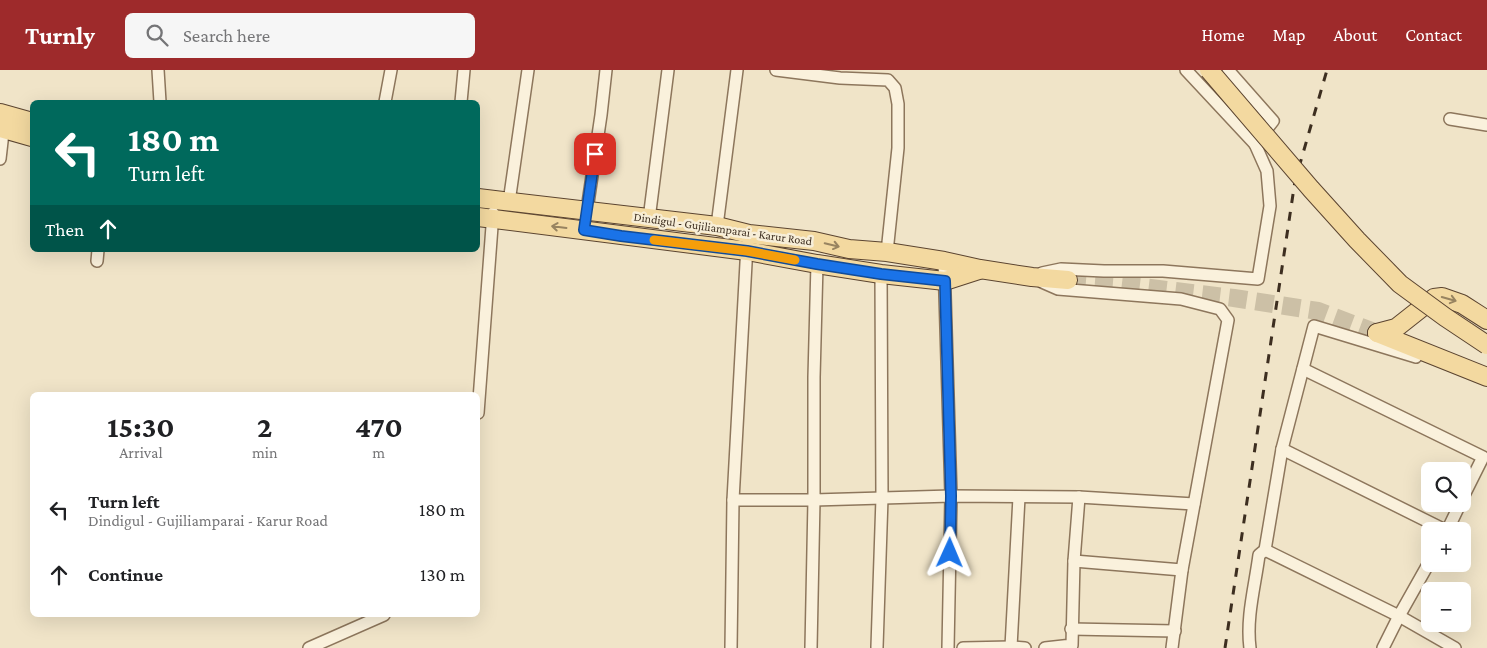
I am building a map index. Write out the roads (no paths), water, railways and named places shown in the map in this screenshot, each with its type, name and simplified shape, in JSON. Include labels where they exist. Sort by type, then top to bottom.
[{"type":"main road","points":[[1210,70],[1311,189],[1400,284],[1487,346]]},
{"type":"main road","points":[[2,121],[30,122]]},
{"type":"main road","points":[[2,121],[30,136]]},
{"type":"main road","name":"Dindigul - Gujiliamparai - Karur Road","points":[[493,200],[717,226],[748,242],[817,264],[881,274],[945,281],[980,270]]},
{"type":"main road","points":[[485,217],[621,236],[748,242]]},
{"type":"main road","name":"Dindigul - Gujiliamparai - Karur Road","points":[[748,242],[814,241],[849,249],[887,252],[944,261],[980,270],[1028,277],[1068,280]]},
{"type":"main road","points":[[1487,320],[1462,304],[1442,296],[1434,298],[1396,328],[1377,333],[1487,377]]},
{"type":"street","points":[[158,70],[160,100]]},
{"type":"street","points":[[385,100],[391,70]]},
{"type":"street","points":[[461,100],[464,70]]},
{"type":"street","points":[[479,392],[485,217],[493,200],[528,70]]},
{"type":"street","points":[[584,230],[606,70]]},
{"type":"street","points":[[649,219],[668,70]]},
{"type":"street","points":[[717,226],[737,70]]},
{"type":"street","points":[[776,70],[840,78],[888,80],[895,88],[898,104],[898,148],[887,252]]},
{"type":"street","points":[[1028,277],[1061,269],[1163,271],[1258,279],[1270,206],[1268,170],[1255,144],[1186,70]]},
{"type":"street","points":[[1228,70],[1273,121],[1255,144]]},
{"type":"street","points":[[1450,119],[1487,125]]},
{"type":"street","points":[[0,159],[2,121]]},
{"type":"street","points":[[731,648],[732,500],[748,242]]},
{"type":"street","points":[[944,261],[951,496],[948,648]]},
{"type":"street","points":[[810,648],[817,264]]},
{"type":"street","points":[[880,648],[882,498],[881,274]]},
{"type":"street","points":[[1028,277],[1058,289],[1181,299],[1220,309],[1228,320],[1182,570],[1172,648]]},
{"type":"street","points":[[1250,648],[1250,614],[1260,555],[1265,550],[1282,450],[1314,326],[1447,368],[1487,386]]},
{"type":"street","points":[[1303,369],[1485,454],[1471,481]]},
{"type":"street","points":[[1282,450],[1429,522]]},
{"type":"street","points":[[732,500],[951,496],[1079,497],[1194,504]]},
{"type":"street","points":[[1011,647],[1019,497]]},
{"type":"street","points":[[1045,648],[1072,645],[1074,561],[1079,497]]},
{"type":"street","points":[[1265,550],[1399,616],[1455,648]]},
{"type":"street","points":[[1074,561],[1182,570]]},
{"type":"street","points":[[1384,648],[1399,616],[1424,572]]},
{"type":"street","points":[[309,648],[379,617]]},
{"type":"street","points":[[1071,629],[1175,631]]},
{"type":"street","points":[[963,648],[1025,648]]},
{"type":"tunnel","points":[[1068,280],[1234,298],[1318,311],[1377,333]]},
{"type":"railway","points":[[1225,648],[1295,181],[1327,70]]}]
